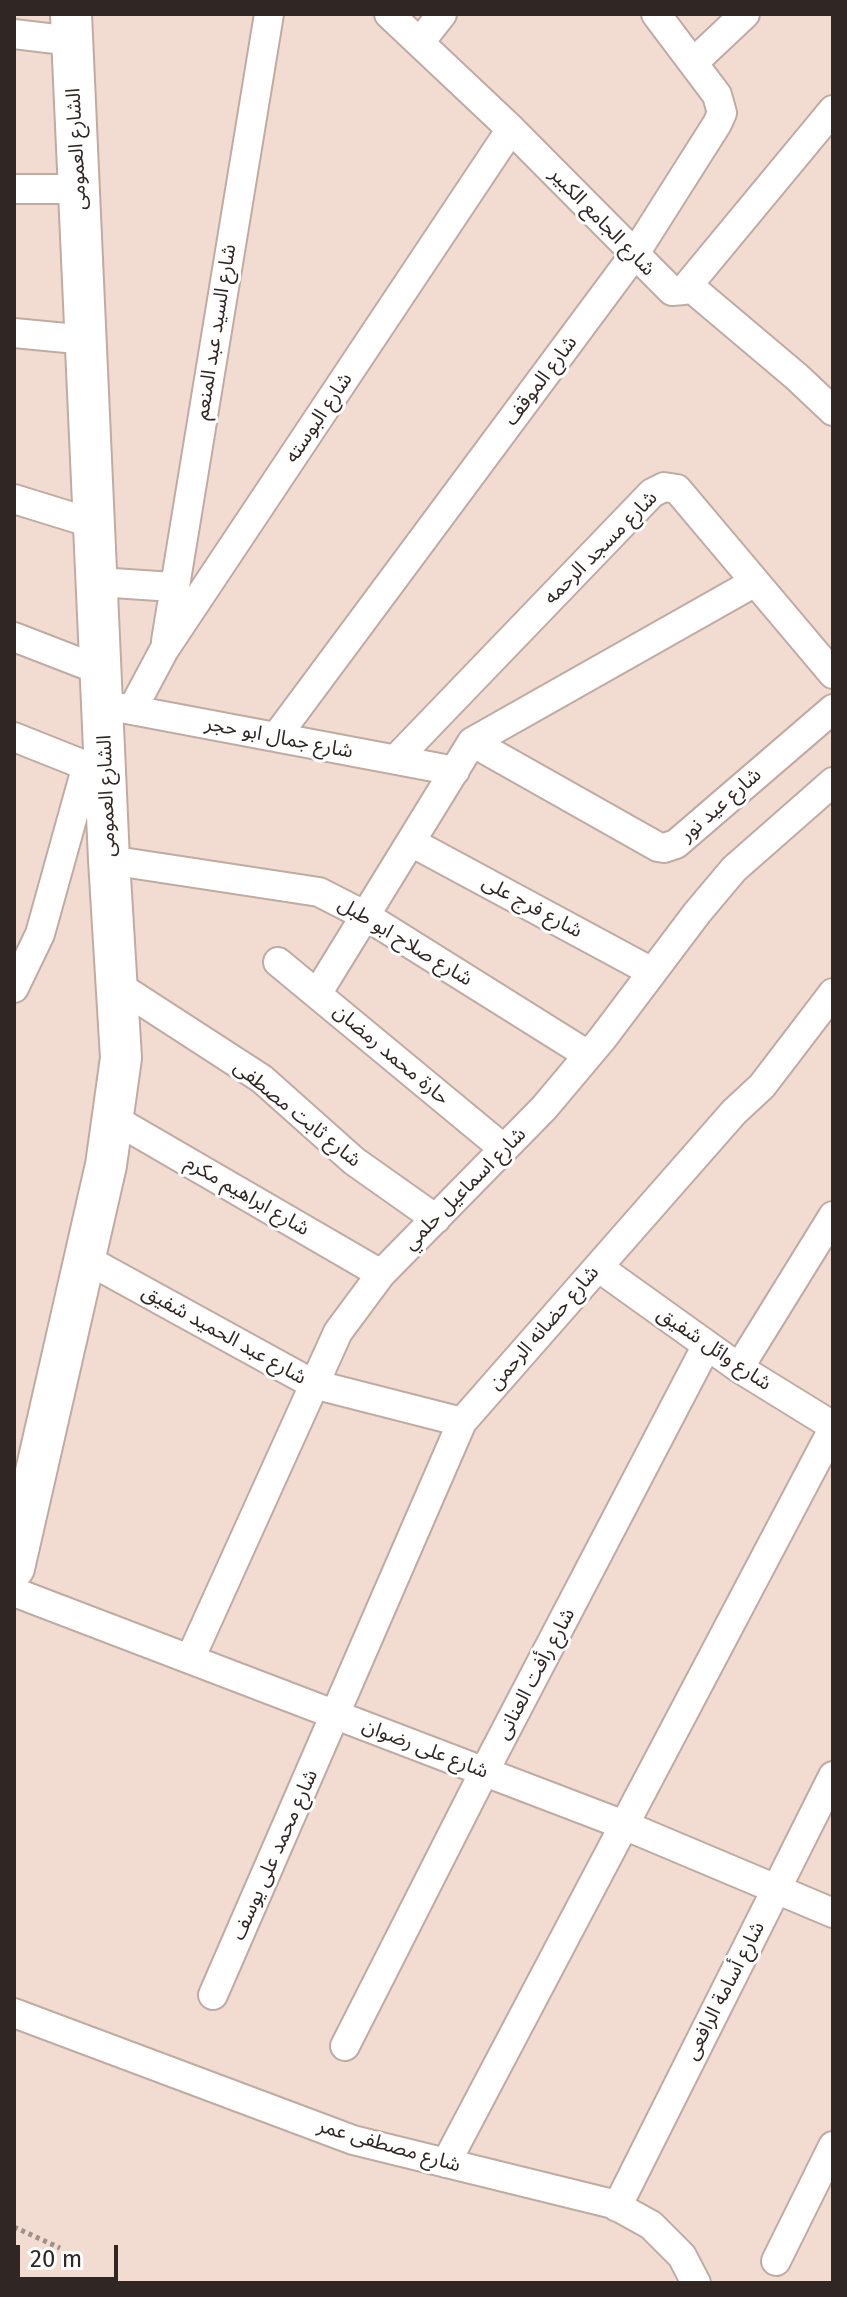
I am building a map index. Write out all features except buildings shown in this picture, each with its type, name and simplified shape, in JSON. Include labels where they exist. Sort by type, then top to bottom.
[{"type":"main road","name":"الشارع العمومى","points":[[14,1568],[114,1119],[121,1058],[109,860],[96,769],[113,695],[98,582],[71,27]]},
{"type":"street","name":"شارع السيد عبد المنعم","points":[[164,650],[269,14]]},
{"type":"street","name":"شارع الجامع الكبير","points":[[389,14],[511,129],[668,290],[680,292],[688,285]]},
{"type":"street","points":[[420,42],[442,14]]},
{"type":"street","name":"شارع الموقف","points":[[276,737],[634,255],[722,113],[717,95],[656,14]]},
{"type":"street","points":[[693,63],[745,14]]},
{"type":"street","points":[[14,34],[71,27]]},
{"type":"street","points":[[833,110],[688,285],[833,411]]},
{"type":"street","name":"شارع البوسته","points":[[113,695],[164,650],[511,129]]},
{"type":"street","points":[[14,189],[79,189]]},
{"type":"street","points":[[14,333],[87,340]]},
{"type":"street","name":"شارع مسجد الرحمه","points":[[396,759],[657,489],[670,486],[677,489],[833,674]]},
{"type":"street","points":[[14,499],[95,524]]},
{"type":"street","points":[[98,582],[173,587]]},
{"type":"street","points":[[317,994],[472,742],[755,582]]},
{"type":"street","name":"شارع جمال ابو حجر","points":[[14,637],[113,695],[276,737],[455,771]]},
{"type":"street","name":"شارع عيد نور","points":[[472,742],[664,848],[676,844],[833,709]]},
{"type":"street","points":[[14,737],[96,769],[40,934],[14,988]]},
{"type":"street","name":"شارع اسماعيل حلمي","points":[[190,1659],[338,1332],[381,1274],[544,1108],[734,869],[833,782]]},
{"type":"street","name":"شارع فرج على","points":[[411,842],[652,972]]},
{"type":"street","name":"شارع صلاح ابو طبل","points":[[109,860],[319,892],[366,916],[588,1055]]},
{"type":"street","name":"حارة محمد رمضان","points":[[278,962],[504,1149]]},
{"type":"street","name":"شارع ثابت مصطفى","points":[[117,985],[262,1079],[354,1161],[436,1219]]},
{"type":"street","name":"شارع حضانه الرحمن","points":[[336,1714],[462,1422],[734,1112],[762,1086],[833,993]]},
{"type":"street","name":"شارع ابراهيم مكرم","points":[[114,1119],[381,1274]]},
{"type":"street","points":[[739,1368],[833,1216]]},
{"type":"street","name":"شارع عبد الحميد شفيق","points":[[84,1258],[313,1384],[462,1422]]},
{"type":"street","name":"شارع وائل شفيق","points":[[598,1267],[739,1368],[833,1427]]},
{"type":"street","name":"شارع رأفت العنانى","points":[[345,2046],[707,1345]]},
{"type":"street","points":[[446,2163],[833,1427]]},
{"type":"street","name":"شارع على رضوان","points":[[14,1592],[624,1825],[833,1913]]},
{"type":"street","name":"شارع محمد على يوسف","points":[[213,1995],[336,1714]]},
{"type":"street","name":"شارع أسامة الرافعى","points":[[617,2207],[833,1776]]},
{"type":"street","name":"شارع مصطفى عمر","points":[[14,2013],[353,2140],[617,2207],[651,2225],[682,2256],[696,2283]]},
{"type":"street","points":[[776,2261],[833,2146]]},
{"type":"path","points":[[14,2227],[60,2248]]}]
